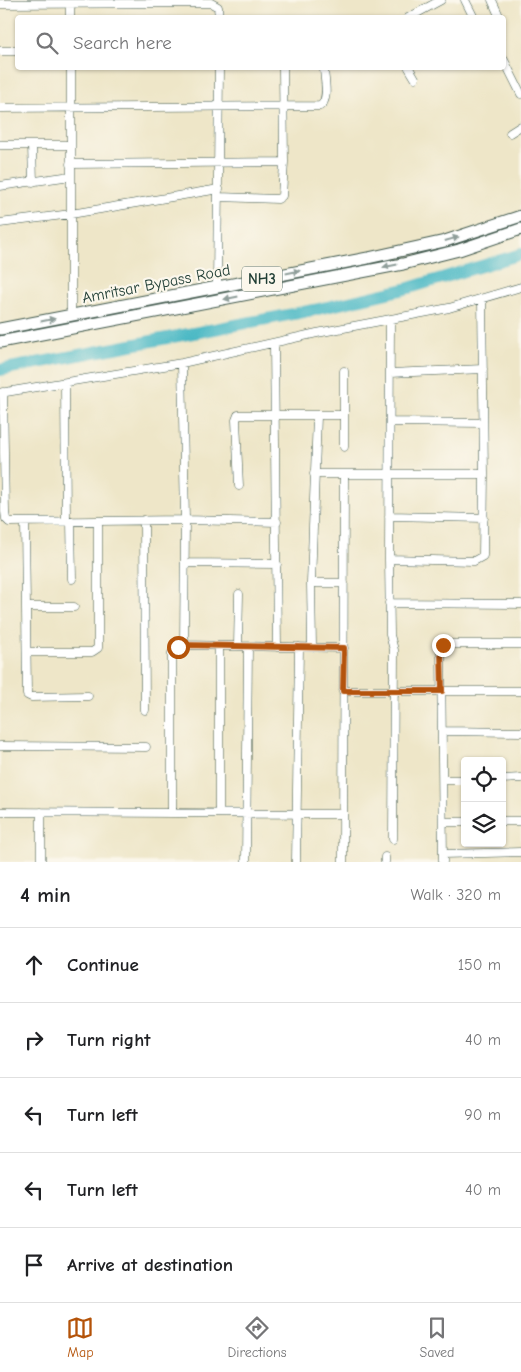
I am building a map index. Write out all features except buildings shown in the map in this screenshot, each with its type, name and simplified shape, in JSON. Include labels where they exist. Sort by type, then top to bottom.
[{"type":"highway","name":"Amritsar Bypass Road","points":[[0,329],[368,258],[445,241],[521,216]]},
{"type":"highway","name":"Amritsar Bypass Road","points":[[0,342],[403,264],[460,250],[521,229]]},
{"type":"street","points":[[414,15],[441,0]]},
{"type":"street","points":[[465,0],[472,15]]},
{"type":"street","points":[[492,0],[499,15]]},
{"type":"street","points":[[0,4],[211,3],[218,7],[219,15]]},
{"type":"street","points":[[70,4],[70,15]]},
{"type":"street","points":[[423,10],[426,15]]},
{"type":"street","points":[[0,51],[15,51]]},
{"type":"street","points":[[506,64],[521,94]]},
{"type":"street","points":[[71,70],[71,316]]},
{"type":"street","points":[[217,287],[220,70]]},
{"type":"street","points":[[219,197],[281,198],[284,193],[283,70]]},
{"type":"street","points":[[0,108],[320,106],[324,104],[325,98],[324,70]]},
{"type":"street","points":[[410,70],[414,78]]},
{"type":"street","points":[[510,133],[521,126]]},
{"type":"street","points":[[0,145],[71,145]]},
{"type":"street","points":[[32,145],[33,182]]},
{"type":"street","points":[[70,164],[284,162]]},
{"type":"street","points":[[0,186],[70,176]]},
{"type":"street","points":[[0,223],[71,214],[219,189]]},
{"type":"street","points":[[277,522],[144,520],[9,522],[2,512],[2,392],[182,364],[274,343],[390,320],[482,299],[521,287]]},
{"type":"street","points":[[389,559],[478,560],[483,556],[484,423],[482,299]]},
{"type":"street","points":[[390,320],[389,602],[390,635],[394,650],[393,839]]},
{"type":"street","points":[[274,343],[277,647]]},
{"type":"street","points":[[182,364],[185,520],[184,645]]},
{"type":"street","points":[[390,373],[483,369]]},
{"type":"street","points":[[344,371],[344,447]]},
{"type":"street","points":[[65,383],[68,521],[72,579]]},
{"type":"street","points":[[239,486],[237,416],[240,414],[344,415]]},
{"type":"street","points":[[312,647],[311,583],[317,416]]},
{"type":"street","points":[[390,422],[484,423]]},
{"type":"street","points":[[314,474],[484,474]]},
{"type":"street","points":[[343,862],[344,474]]},
{"type":"street","points":[[389,516],[484,518]]},
{"type":"street","points":[[144,520],[145,710]]},
{"type":"street","points":[[27,652],[92,652],[98,648],[98,521]]},
{"type":"street","points":[[25,522],[26,690],[28,697],[88,696]]},
{"type":"street","points":[[185,563],[277,564]]},
{"type":"street","points":[[311,583],[344,583]]},
{"type":"street","points":[[238,594],[238,646]]},
{"type":"street","points":[[389,602],[521,604]]},
{"type":"street","points":[[26,607],[74,607]]},
{"type":"street","points":[[521,644],[445,644],[441,648],[443,858],[521,852]]},
{"type":"street","points":[[172,812],[172,653],[175,649],[184,645],[344,648]]},
{"type":"street","points":[[219,812],[220,646]]},
{"type":"street","points":[[246,862],[248,647]]},
{"type":"street","points":[[296,862],[299,647]]},
{"type":"street","points":[[343,691],[521,691]]},
{"type":"street","points":[[443,731],[521,732]]},
{"type":"street","points":[[0,746],[146,746]]},
{"type":"street","points":[[506,779],[521,778]]},
{"type":"street","points":[[443,780],[461,780]]},
{"type":"street","points":[[0,812],[296,812],[343,814]]},
{"type":"street","points":[[41,812],[41,862]]},
{"type":"street","points":[[506,821],[521,821]]},
{"type":"street","points":[[443,822],[461,822]]},
{"type":"waterway","points":[[0,370],[314,310],[409,288],[521,254]]},
{"type":"route","points":[[178,647],[184,645],[344,648],[343,691],[394,692],[442,691],[441,648],[443,645]]}]
